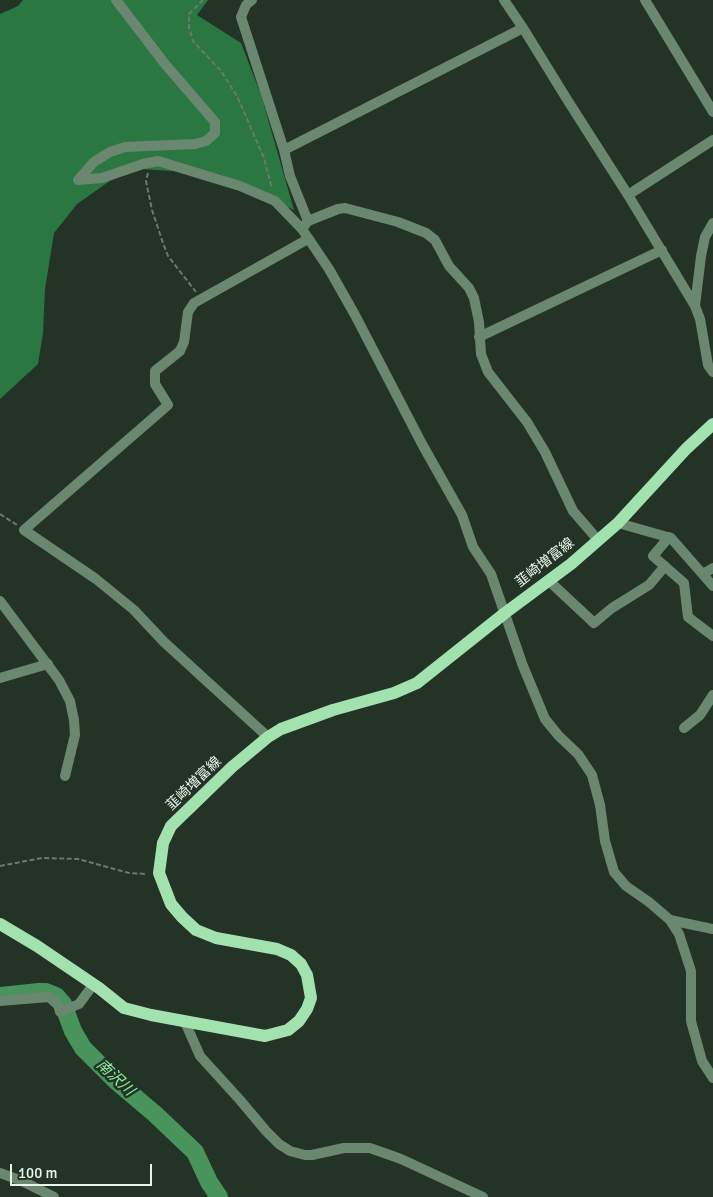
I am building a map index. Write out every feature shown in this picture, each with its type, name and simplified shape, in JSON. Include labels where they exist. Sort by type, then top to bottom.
[{"type":"main road","name":"韮崎増富線","points":[[0,924],[37,946],[124,1008],[185,1022],[265,1036],[288,1030],[307,1009],[311,998],[307,974],[301,964],[291,955],[277,949],[216,938],[196,930],[182,917],[171,904],[159,873],[163,843],[171,826],[232,767],[281,729],[333,710],[394,693],[417,683],[504,613],[571,564],[618,522],[713,424]]},
{"type":"street","points":[[116,0],[165,64],[216,122],[215,133],[206,141],[195,144],[125,147],[110,152],[94,162],[78,180],[102,178],[158,161],[240,186],[275,201],[305,225]]},
{"type":"street","points":[[252,0],[246,5],[241,17],[284,150],[308,239],[329,269],[355,315],[422,444],[462,515],[473,547],[491,574],[523,666],[545,719],[558,735],[578,754],[592,775],[600,804],[605,841],[614,872],[626,886],[670,920],[679,934],[691,971],[691,1021],[702,1061],[713,1078]]},
{"type":"street","points":[[504,0],[628,195],[695,306],[700,319],[708,365],[713,372]]},
{"type":"street","points":[[645,0],[713,112]]},
{"type":"street","points":[[284,150],[523,28]]},
{"type":"street","points":[[628,195],[713,140]]},
{"type":"street","points":[[305,225],[344,208],[398,222],[426,233],[434,240],[449,266],[474,298],[479,322],[481,354],[488,372],[527,422],[545,452],[573,511],[598,540]]},
{"type":"street","points":[[695,306],[705,237],[713,223]]},
{"type":"street","points":[[268,738],[164,642],[134,610],[96,579],[24,530],[168,405],[154,384],[155,371],[180,350],[184,342],[188,312],[194,303],[308,239]]},
{"type":"street","points":[[479,337],[662,250]]},
{"type":"street","points":[[618,522],[671,538],[713,586]]},
{"type":"street","points":[[669,537],[653,556],[684,583],[688,617],[713,636]]},
{"type":"street","points":[[548,580],[594,623],[612,608],[649,584],[665,566]]},
{"type":"street","points":[[703,574],[713,568]]},
{"type":"street","points":[[0,601],[60,680],[70,701],[75,735],[65,776]]},
{"type":"street","points":[[0,678],[48,664]]},
{"type":"street","points":[[684,728],[700,715],[713,695]]},
{"type":"street","points":[[670,920],[713,929]]},
{"type":"street","points":[[0,1001],[45,996],[58,1005],[60,1012],[79,1004],[94,985]]},
{"type":"street","points":[[185,1022],[200,1056],[266,1131],[279,1144],[290,1151],[305,1156],[344,1148],[370,1148],[401,1159],[483,1197]]},
{"type":"street","points":[[0,1173],[22,1181],[54,1197]]},
{"type":"path","points":[[203,0],[189,14],[189,27],[193,41],[221,71],[237,96],[264,158],[275,201]]},
{"type":"path","points":[[150,171],[146,175],[146,181],[152,210],[165,250],[201,299]]},
{"type":"path","points":[[0,514],[24,530]]},
{"type":"path","points":[[0,866],[42,858],[78,859],[129,873],[159,873]]},
{"type":"green space","points":[[23,0],[208,0],[197,15],[241,43],[261,95],[294,210],[219,174],[141,169],[114,178],[77,204],[54,233],[45,289],[43,333],[38,364],[0,399],[0,14],[18,6]]},
{"type":"waterway","name":"南沢川","points":[[0,996],[39,992],[46,992],[56,996],[63,1004],[73,1031],[83,1048],[116,1081],[155,1114],[195,1152],[209,1182],[219,1197]]}]
